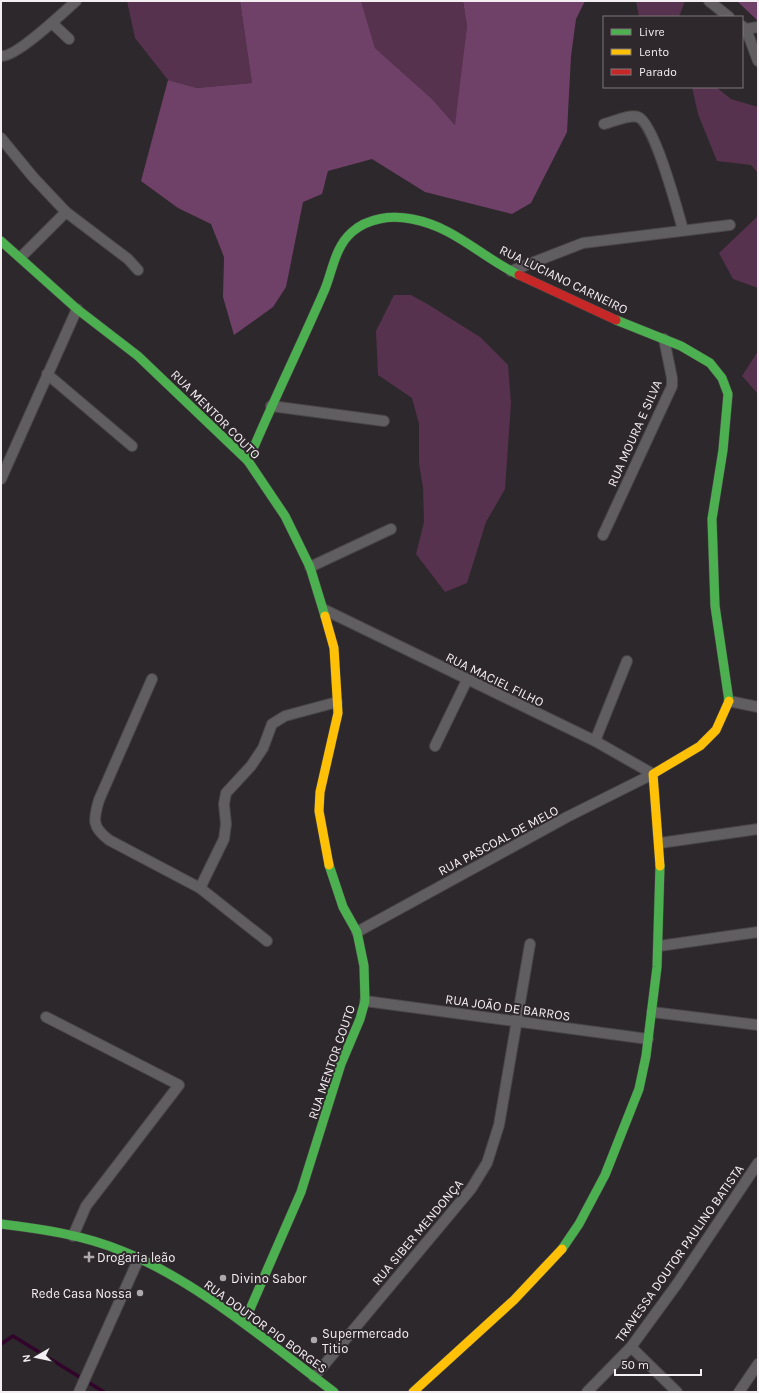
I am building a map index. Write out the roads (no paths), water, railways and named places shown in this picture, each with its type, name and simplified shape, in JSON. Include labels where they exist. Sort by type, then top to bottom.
[{"type":"street","points":[[1,56],[11,54],[52,23],[76,1]]},
{"type":"street","points":[[709,1],[728,16]]},
{"type":"street","points":[[52,23],[69,39]]},
{"type":"street","points":[[758,27],[744,27],[758,61]]},
{"type":"street","points":[[604,124],[633,117],[643,121],[649,130],[671,186],[683,230]]},
{"type":"street","points":[[1,138],[33,177],[66,212],[128,260],[138,270]]},
{"type":"street","points":[[21,257],[66,212]]},
{"type":"street","name":"RUA LUCIANO CARNEIRO","points":[[248,460],[270,406],[325,288],[338,250],[351,233],[364,223],[388,217],[412,219],[448,232],[511,271],[631,326],[664,339],[710,363],[722,378],[728,394],[723,450],[712,519],[715,606],[729,701]]},
{"type":"street","points":[[511,271],[583,243],[730,225]]},
{"type":"street","name":"RUA MENTOR COUTO","points":[[1,241],[21,257],[78,309],[138,356],[248,460],[286,516],[310,567],[325,610],[334,648],[338,713],[320,792],[319,811],[330,869],[343,907],[357,932],[364,966],[365,1001],[360,1019],[341,1064],[301,1192],[244,1323]]},
{"type":"street","points":[[1,477],[78,309]]},
{"type":"street","name":"RUA MOURA E SILVA","points":[[603,535],[672,386],[672,378],[664,339]]},
{"type":"street","points":[[47,374],[132,446]]},
{"type":"street","points":[[270,406],[384,421]]},
{"type":"street","points":[[310,567],[391,529]]},
{"type":"street","name":"RUA MACIEL FILHO","points":[[325,610],[595,741],[653,774]]},
{"type":"street","points":[[595,741],[627,661]]},
{"type":"street","points":[[152,679],[99,800],[95,815],[95,825],[99,833],[109,840],[200,888],[267,941]]},
{"type":"street","points":[[434,746],[467,680]]},
{"type":"street","points":[[413,1392],[533,1282],[569,1239],[592,1202],[610,1164],[637,1096],[652,1012],[659,946],[660,843],[653,774],[679,760],[700,746],[716,730],[729,701],[758,707]]},
{"type":"street","points":[[200,888],[224,839],[226,824],[224,804],[226,793],[251,766],[263,748],[272,724],[294,713],[337,702]]},
{"type":"street","name":"RUA PASCOAL DE MELO","points":[[357,932],[560,821],[653,774]]},
{"type":"street","points":[[660,843],[758,829]]},
{"type":"street","points":[[659,946],[758,932]]},
{"type":"street","name":"RUA SIBER MENDONÇA","points":[[314,1377],[472,1189],[493,1147],[500,1118],[530,944]]},
{"type":"street","name":"RUA JOÃO DE BARROS","points":[[365,1001],[648,1038]]},
{"type":"street","points":[[652,1012],[758,1025]]},
{"type":"street","points":[[46,1017],[179,1084],[86,1206],[73,1236]]},
{"type":"street","name":"TRAVESSA DOUTOR PAULINO BATISTA","points":[[587,1392],[631,1347],[677,1284],[758,1163]]},
{"type":"street","name":"RUA DOUTOR PIO BORGES","points":[[1,1224],[28,1227],[73,1236],[107,1245],[139,1258],[178,1279],[244,1323],[334,1392]]},
{"type":"street","points":[[81,1388],[94,1355],[139,1258]]},
{"type":"street","points":[[631,1347],[677,1392]]},
{"type":"street","points":[[739,1392],[758,1364]]},
{"type":"waterway","points":[[1,1344],[13,1336],[104,1392]]},
{"type":"place","name":"Drogaria leão","points":[[89,1257]]},
{"type":"place","name":"Divino Sabor","points":[[223,1278]]},
{"type":"place","name":"Rede Casa Nossa","points":[[140,1293]]},
{"type":"place","name":"Supermercado Titio","points":[[314,1340]]}]
